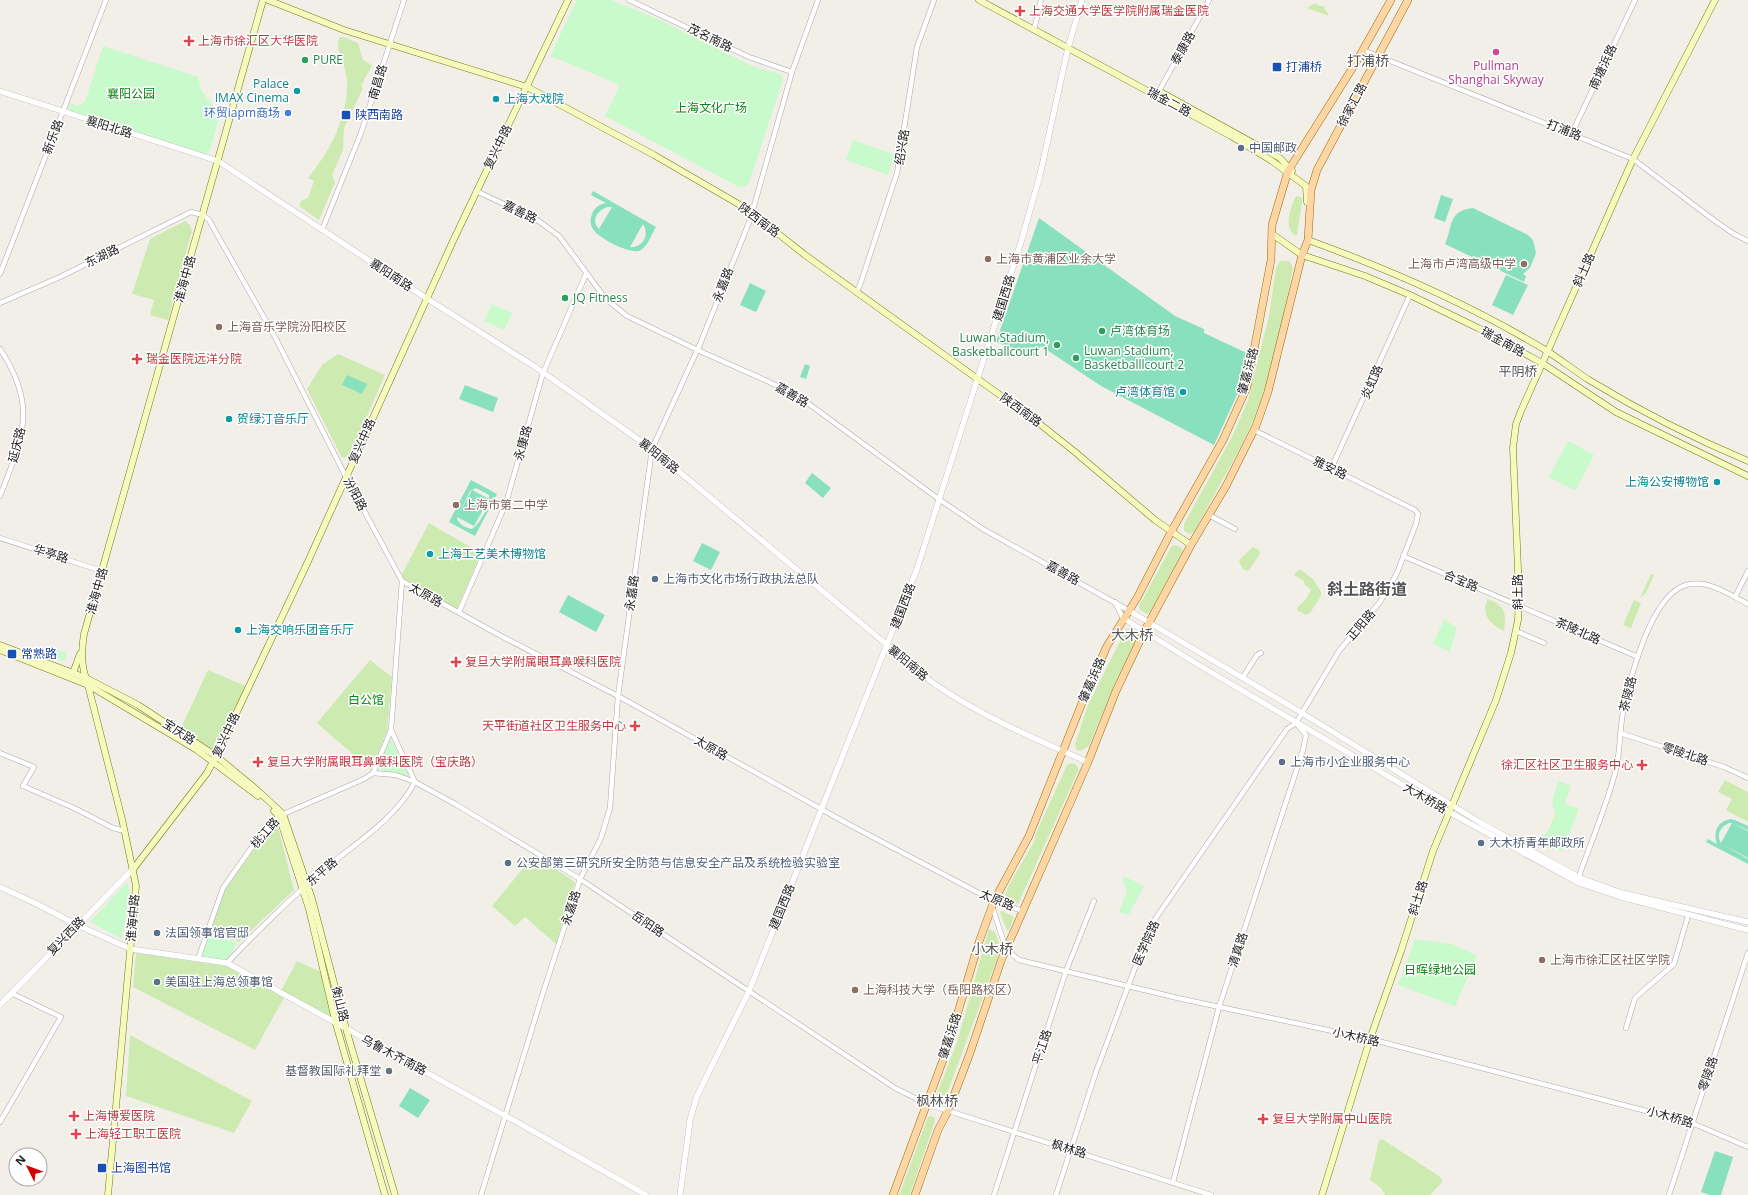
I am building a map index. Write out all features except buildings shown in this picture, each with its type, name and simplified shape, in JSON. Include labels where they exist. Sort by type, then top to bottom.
[{"type":"main road","name":"淮海中路","points":[[108,1195],[136,886],[134,868],[88,685],[82,668],[84,634],[264,0]]},
{"type":"main road","name":"陕西南路","points":[[268,0],[344,30],[527,87],[654,155],[752,213],[805,255],[1047,430],[1171,532],[1191,545]]},
{"type":"main road","name":"复兴中路","points":[[134,868],[175,817],[207,773],[215,759],[346,477],[426,298],[568,0]]},
{"type":"main road","name":"瑞金二路","points":[[979,0],[1280,158],[1289,170],[1306,186],[1308,240]]},
{"type":"main road","name":"徐家汇路","points":[[1289,170],[1363,50],[1391,0]]},
{"type":"main road","name":"徐家汇路","points":[[1311,190],[1317,170],[1408,0]]},
{"type":"main road","name":"斜土路","points":[[1322,1195],[1370,1039],[1401,951],[1433,851],[1496,700],[1511,653],[1516,632],[1519,605],[1514,439],[1521,411],[1633,159],[1715,0]]},
{"type":"main road","name":"肇嘉浜路","points":[[893,1195],[946,1052],[979,942],[993,903],[1029,836],[1086,693],[1108,646],[1123,618],[1137,598],[1171,532],[1223,440],[1247,387],[1271,260],[1272,225],[1289,170]]},
{"type":"main road","name":"肇嘉浜路","points":[[914,1195],[938,1130],[948,1111],[970,1053],[1006,949],[1088,762],[1116,691],[1144,632],[1191,545],[1226,486],[1254,430],[1268,392],[1302,255],[1308,240],[1311,190]]},
{"type":"main road","name":"瑞金南路","points":[[1272,234],[1302,255],[1365,276],[1410,294],[1478,328],[1542,362],[1616,412],[1748,476]]},
{"type":"main road","name":"瑞金南路","points":[[1308,240],[1380,266],[1420,284],[1547,351],[1589,380],[1663,423],[1748,461]]},
{"type":"main road","points":[[73,673],[83,645]]},
{"type":"main road","points":[[0,647],[86,678]]},
{"type":"main road","points":[[0,647],[88,685]]},
{"type":"main road","name":"宝庆路","points":[[86,678],[138,706],[215,759],[281,815]]},
{"type":"main road","name":"宝庆路","points":[[88,685],[215,759]]},
{"type":"main road","name":"衡山路","points":[[281,815],[305,886],[395,1195]]},
{"type":"main road","name":"衡山路","points":[[305,886],[336,1024],[385,1195]]},
{"type":"street","name":"新乐路","points":[[0,274],[106,0]]},
{"type":"street","name":"南昌路","points":[[322,230],[361,133],[404,0]]},
{"type":"street","name":"茂名南路","points":[[629,0],[749,57],[792,72]]},
{"type":"street","name":"永嘉路","points":[[481,1195],[580,879],[601,838],[610,808],[618,696],[652,449],[697,350],[752,213],[792,72],[818,0]]},
{"type":"street","name":"绍兴路","points":[[857,292],[897,174],[917,47],[934,0]]},
{"type":"street","points":[[1034,30],[1041,0]]},
{"type":"street","name":"建国西路","points":[[680,1195],[690,1120],[697,1096],[749,991],[917,569],[940,500],[976,378],[993,333],[1040,175],[1068,48],[1082,0]]},
{"type":"street","name":"泰康路","points":[[1158,94],[1209,0]]},
{"type":"street","name":"南塘浜路","points":[[1572,133],[1635,0]]},
{"type":"street","name":"打浦路","points":[[1363,50],[1572,133],[1633,159],[1725,228],[1748,241]]},
{"type":"street","name":"襄阳北路","points":[[0,91],[218,161]]},
{"type":"street","name":"襄阳南路","points":[[218,161],[543,373],[652,449],[933,683],[959,701],[1088,762]]},
{"type":"street","name":"嘉善路","points":[[476,191],[536,219],[548,227],[562,239],[586,274],[605,298],[624,314],[697,350],[798,396],[940,500],[983,529],[1128,610]]},
{"type":"street","name":"东湖路","points":[[0,302],[60,277],[191,212],[203,216]]},
{"type":"street","name":"汾阳路","points":[[203,216],[209,220],[275,337],[346,477],[402,581]]},
{"type":"street","name":"永康路","points":[[459,612],[506,503],[543,373],[586,274]]},
{"type":"street","name":"炎虹路","points":[[1331,469],[1410,294]]},
{"type":"street","name":"延庆路","points":[[0,349],[14,372],[19,385],[22,395],[23,418],[22,431],[14,459],[0,496]]},
{"type":"street","name":"雅安路","points":[[1254,430],[1406,505]]},
{"type":"street","name":"正阳路","points":[[1296,723],[1339,651],[1380,602],[1397,573],[1416,524],[1418,514],[1415,510],[1406,505]]},
{"type":"street","points":[[1209,515],[1235,529]]},
{"type":"street","name":"华亭路","points":[[0,538],[102,570]]},
{"type":"street","name":"合宝路","points":[[1403,556],[1519,605]]},
{"type":"street","points":[[1735,598],[1748,571]]},
{"type":"street","points":[[402,581],[391,730],[373,773],[396,775],[415,782]]},
{"type":"street","name":"太原路","points":[[402,581],[618,696],[822,810],[993,903],[1023,911]]},
{"type":"street","name":"茶陵路","points":[[1579,881],[1616,772],[1624,707],[1638,657],[1657,610],[1668,595],[1681,587],[1695,583],[1707,584],[1748,604]]},
{"type":"street","points":[[1115,602],[1123,618]]},
{"type":"street","name":"茶陵北路","points":[[1519,605],[1638,657]]},
{"type":"street","name":"大木桥路","points":[[1128,610],[1243,677],[1480,823],[1579,881],[1622,893],[1748,922]]},
{"type":"street","name":"大木桥路","points":[[1123,618],[1296,723],[1448,812],[1579,881],[1621,897],[1748,930]]},
{"type":"street","points":[[1516,632],[1544,643]]},
{"type":"street","points":[[1588,642],[1591,636]]},
{"type":"street","points":[[1243,677],[1257,655],[1261,652]]},
{"type":"street","name":"医学院路","points":[[1056,1195],[1072,1150],[1096,1072],[1151,925],[1287,729],[1296,723]]},
{"type":"street","name":"清真路","points":[[1173,1182],[1219,1007],[1303,750],[1306,735],[1296,723]]},
{"type":"street","points":[[391,730],[415,782]]},
{"type":"street","name":"零陵北路","points":[[1620,733],[1724,767],[1748,778]]},
{"type":"street","points":[[0,753],[34,767],[23,786],[74,808],[113,828],[124,831]]},
{"type":"street","name":"桃江路","points":[[198,959],[223,888],[257,840],[281,815],[364,779],[373,773]]},
{"type":"street","name":"岳阳路","points":[[415,782],[580,879],[895,1088],[927,1104]]},
{"type":"street","name":"东平路","points":[[227,963],[305,886],[377,828],[408,793],[415,782]]},
{"type":"street","name":"复兴西路","points":[[0,1005],[134,868]]},
{"type":"street","name":"乌鲁木齐南路","points":[[0,887],[77,925],[131,949],[227,963],[336,1024],[505,1115],[646,1195]]},
{"type":"street","name":"平江路","points":[[994,1195],[1066,972],[1094,901]]},
{"type":"street","points":[[993,903],[1006,949]]},
{"type":"street","points":[[1626,1028],[1635,998],[1674,964],[1687,919]]},
{"type":"street","name":"小木桥路","points":[[1006,949],[1018,960],[1219,1007],[1370,1039],[1692,1122],[1748,1148]]},
{"type":"street","name":"零陵路","points":[[1669,1195],[1748,953]]},
{"type":"street","points":[[0,1122],[61,1017],[11,993]]},
{"type":"street","name":"枫林路","points":[[927,1104],[1211,1195]]},
{"type":"green space","name":"上海文化广场","points":[[577,0],[611,0],[658,19],[752,66],[782,75],[783,80],[749,183],[745,187],[739,187],[605,116],[620,85],[550,56]]},
{"type":"green space","points":[[1315,3],[1323,6],[1329,16],[1307,8]]},
{"type":"green space","points":[[340,37],[358,43],[363,60],[372,65],[361,86],[363,88],[344,128],[343,150],[332,175],[335,182],[319,220],[299,206],[301,201],[308,198],[314,181],[308,178],[329,148],[343,113],[346,100],[347,80],[338,45]]},
{"type":"green space","name":"襄阳公园","points":[[103,46],[198,77],[201,90],[220,115],[209,153],[204,154],[69,113],[68,109],[70,103],[77,106],[85,102]]},
{"type":"green space","points":[[853,140],[895,155],[888,175],[846,160]]},
{"type":"green space","points":[[593,191],[656,227],[648,243],[641,250],[630,251],[608,241],[596,233],[591,225],[591,216],[596,208],[606,203],[591,195]],"holes":[[[607,207],[612,207],[599,229],[595,222],[596,216],[600,211]],[[643,224],[646,232],[644,240],[635,247],[630,247]]]},
{"type":"green space","points":[[1441,195],[1453,199],[1445,222],[1434,218]]},
{"type":"green space","points":[[1297,196],[1302,198],[1302,202],[1297,235],[1294,235],[1289,227],[1289,220],[1290,210]]},
{"type":"green space","points":[[1473,208],[1528,235],[1533,240],[1536,253],[1530,268],[1523,274],[1526,276],[1524,282],[1445,244],[1455,216],[1459,212]]},
{"type":"green space","name":"卢湾体育场","points":[[1039,218],[1175,316],[1204,329],[1204,333],[1249,354],[1241,386],[1214,445],[1101,386],[1041,346],[1034,356],[996,342]]},
{"type":"green space","points":[[185,221],[190,225],[192,231],[168,320],[150,315],[154,300],[132,294],[150,239]]},
{"type":"green space","points":[[1280,261],[1289,261],[1293,267],[1280,329],[1280,339],[1265,397],[1241,446],[1194,532],[1190,534],[1184,531],[1184,524],[1233,435],[1248,400],[1269,316],[1276,268]]},
{"type":"green space","points":[[1506,275],[1528,285],[1513,315],[1492,305]]},
{"type":"green space","points":[[750,283],[766,291],[756,312],[740,305]]},
{"type":"green space","points":[[492,304],[512,313],[504,330],[484,321]]},
{"type":"green space","points":[[338,354],[385,375],[350,455],[344,458],[341,456],[307,389],[322,365]]},
{"type":"green space","points":[[805,364],[810,366],[806,379],[800,377]]},
{"type":"green space","points":[[347,375],[367,384],[362,394],[342,385]]},
{"type":"green space","points":[[465,385],[498,398],[493,412],[459,399]]},
{"type":"green space","points":[[1568,441],[1594,455],[1577,488],[1574,490],[1549,477]]},
{"type":"green space","points":[[812,473],[831,488],[823,498],[805,483]]},
{"type":"green space","points":[[471,480],[497,494],[475,536],[449,522]],"holes":[[[476,488],[489,495],[487,508],[472,529],[459,522],[457,518],[470,491]]]},
{"type":"green space","points":[[472,490],[489,499],[474,526],[457,517]]},
{"type":"green space","points":[[429,523],[481,553],[457,609],[403,579],[401,576]]},
{"type":"green space","points":[[702,543],[720,552],[711,570],[693,561]]},
{"type":"green space","points":[[1175,545],[1182,548],[1183,552],[1150,612],[1147,614],[1140,610],[1139,606],[1171,547]]},
{"type":"green space","points":[[1253,547],[1259,550],[1260,554],[1249,570],[1246,571],[1239,562],[1241,558]]},
{"type":"green space","points":[[1298,570],[1301,570],[1313,579],[1321,592],[1321,596],[1310,613],[1306,615],[1297,610],[1297,608],[1306,599],[1311,590],[1304,584],[1304,581],[1294,575]]},
{"type":"green space","points":[[1651,574],[1654,575],[1646,593],[1640,598]]},
{"type":"green space","points":[[568,595],[605,615],[596,632],[559,612]]},
{"type":"green space","points":[[1488,599],[1502,607],[1504,611],[1504,631],[1494,625],[1486,614],[1485,609]]},
{"type":"green space","points":[[1634,600],[1641,603],[1631,628],[1623,625]]},
{"type":"green space","points":[[1444,619],[1457,628],[1450,652],[1433,644]]},
{"type":"green space","points":[[1130,628],[1139,635],[1115,683],[1089,746],[1080,751],[1076,749],[1075,744],[1088,705],[1126,629]]},
{"type":"green space","points":[[56,650],[65,652],[67,655],[64,661],[54,658],[52,655]]},
{"type":"green space","name":"白公馆","points":[[370,660],[392,677],[387,731],[371,770],[317,723]]},
{"type":"green space","points":[[208,670],[246,686],[214,752],[181,728]]},
{"type":"green space","points":[[390,737],[409,777],[377,769]]},
{"type":"green space","points":[[1072,763],[1079,769],[1018,904],[1010,903],[1004,898],[1008,887],[1035,840],[1036,833],[1067,765]]},
{"type":"green space","points":[[1725,780],[1748,792],[1748,822],[1726,810],[1732,799],[1718,792]]},
{"type":"green space","points":[[1558,781],[1571,785],[1565,804],[1579,809],[1562,852],[1541,839],[1548,831],[1555,814],[1552,803]]},
{"type":"green space","points":[[1726,820],[1735,820],[1748,826],[1748,830],[1734,824],[1748,831],[1748,858],[1723,845],[1748,859],[1748,864],[1706,842],[1708,839],[1717,844],[1717,828]],"holes":[[[1729,823],[1732,823],[1721,843],[1719,837],[1721,829]]]},
{"type":"green space","points":[[277,823],[294,890],[239,942],[210,932],[226,888],[260,842]]},
{"type":"green space","points":[[534,855],[575,882],[556,944],[525,917],[515,926],[492,906]]},
{"type":"green space","points":[[1124,876],[1144,886],[1129,914],[1119,912],[1127,891],[1123,881]]},
{"type":"green space","points":[[127,882],[130,890],[122,939],[90,922]]},
{"type":"green space","points":[[1002,911],[1014,917],[1009,930],[1007,931],[1000,912]]},
{"type":"green space","points":[[989,929],[995,932],[1000,947],[998,956],[945,1099],[937,1099],[936,1096],[957,1042]]},
{"type":"green space","points":[[210,934],[237,943],[227,960],[202,957]]},
{"type":"green space","name":"日晖绿地公园","points":[[1415,939],[1452,944],[1477,956],[1455,1006],[1398,985]]},
{"type":"green space","points":[[136,953],[226,966],[284,998],[255,1050],[133,987]]},
{"type":"green space","points":[[297,961],[321,972],[333,1020],[281,991]]},
{"type":"green space","points":[[130,1035],[252,1101],[234,1133],[126,1096]]},
{"type":"green space","points":[[410,1088],[430,1100],[418,1118],[399,1106]]},
{"type":"green space","points":[[931,1116],[935,1118],[935,1121],[910,1195],[899,1195],[928,1117]]},
{"type":"green space","points":[[1382,1139],[1439,1176],[1443,1181],[1430,1195],[1385,1195],[1381,1188],[1370,1180],[1379,1140]]},
{"type":"green space","points":[[1715,1151],[1733,1157],[1721,1195],[1710,1195],[1701,1192]]},
{"type":"place","name":"上海交通大学医学院附属瑞金医院","points":[[1020,11]]},
{"type":"place","name":"上海市徐汇区大华医院","points":[[189,41]]},
{"type":"place","name":"Pullman Shanghai Skyway","points":[[1496,52]]},
{"type":"place","name":"PURE","points":[[305,60]]},
{"type":"place","name":"打浦桥","points":[[1277,67]]},
{"type":"place","name":"Palace IMAX Cinema","points":[[297,91]]},
{"type":"place","name":"上海大戏院","points":[[496,99]]},
{"type":"place","name":"环贸iapm商场","points":[[288,113]]},
{"type":"place","name":"陕西南路","points":[[346,115]]},
{"type":"place","name":"中国邮政","points":[[1241,148]]},
{"type":"place","name":"上海市黄浦区业余大学","points":[[988,259]]},
{"type":"place","name":"上海市卢湾高级中学","points":[[1524,264]]},
{"type":"place","name":"JQ Fitness","points":[[565,298]]},
{"type":"place","name":"上海音乐学院汾阳校区","points":[[219,327]]},
{"type":"place","name":"卢湾体育场","points":[[1102,331]]},
{"type":"place","name":"Luwan Stadium, Basketballcourt 1","points":[[1057,345]]},
{"type":"place","name":"Luwan Stadium, Basketballlcourt 2","points":[[1076,358]]},
{"type":"place","name":"瑞金医院远洋分院","points":[[137,359]]},
{"type":"place","name":"卢湾体育馆","points":[[1183,392]]},
{"type":"place","name":"贺绿汀音乐厅","points":[[229,419]]},
{"type":"place","name":"上海公安博物馆","points":[[1717,482]]},
{"type":"place","name":"上海市第二中学","points":[[456,505]]},
{"type":"place","name":"上海工艺美术博物馆","points":[[430,554]]},
{"type":"place","name":"上海市文化市场行政执法总队","points":[[655,579]]},
{"type":"place","name":"上海交响乐团音乐厅","points":[[238,630]]},
{"type":"place","name":"常熟路","points":[[12,654]]},
{"type":"place","name":"复旦大学附属眼耳鼻喉科医院","points":[[456,662]]},
{"type":"place","name":"天平街道社区卫生服务中心","points":[[635,726]]},
{"type":"place","name":"复旦大学附属眼耳鼻喉科医院（宝庆路）","points":[[258,762]]},
{"type":"place","name":"上海市小企业服务中心","points":[[1282,762]]},
{"type":"place","name":"徐汇区社区卫生服务中心","points":[[1642,765]]},
{"type":"place","name":"大木桥青年邮政所","points":[[1481,843]]},
{"type":"place","name":"公安部第三研究所安全防范与信息安全产品及系统检验实验室","points":[[508,863]]},
{"type":"place","name":"法国领事馆官邸","points":[[157,933]]},
{"type":"place","name":"上海市徐汇区社区学院","points":[[1542,960]]},
{"type":"place","name":"美国驻上海总领事馆","points":[[157,982]]},
{"type":"place","name":"上海科技大学（岳阳路校区）","points":[[855,990]]},
{"type":"place","name":"基督教国际礼拜堂","points":[[389,1071]]},
{"type":"place","name":"上海博爱医院","points":[[74,1116]]},
{"type":"place","name":"复旦大学附属中山医院","points":[[1263,1119]]},
{"type":"place","name":"上海轻工职工医院","points":[[76,1134]]},
{"type":"place","name":"上海图书馆","points":[[102,1168]]},
{"type":"district","name":"打浦桥","points":[[1368,61]]},
{"type":"district","name":"平阴桥","points":[[1518,371]]},
{"type":"district","name":"斜土路街道","points":[[1367,589]]},
{"type":"district","name":"大木桥","points":[[1132,635]]},
{"type":"district","name":"小木桥","points":[[992,949]]},
{"type":"district","name":"枫林桥","points":[[937,1101]]}]
